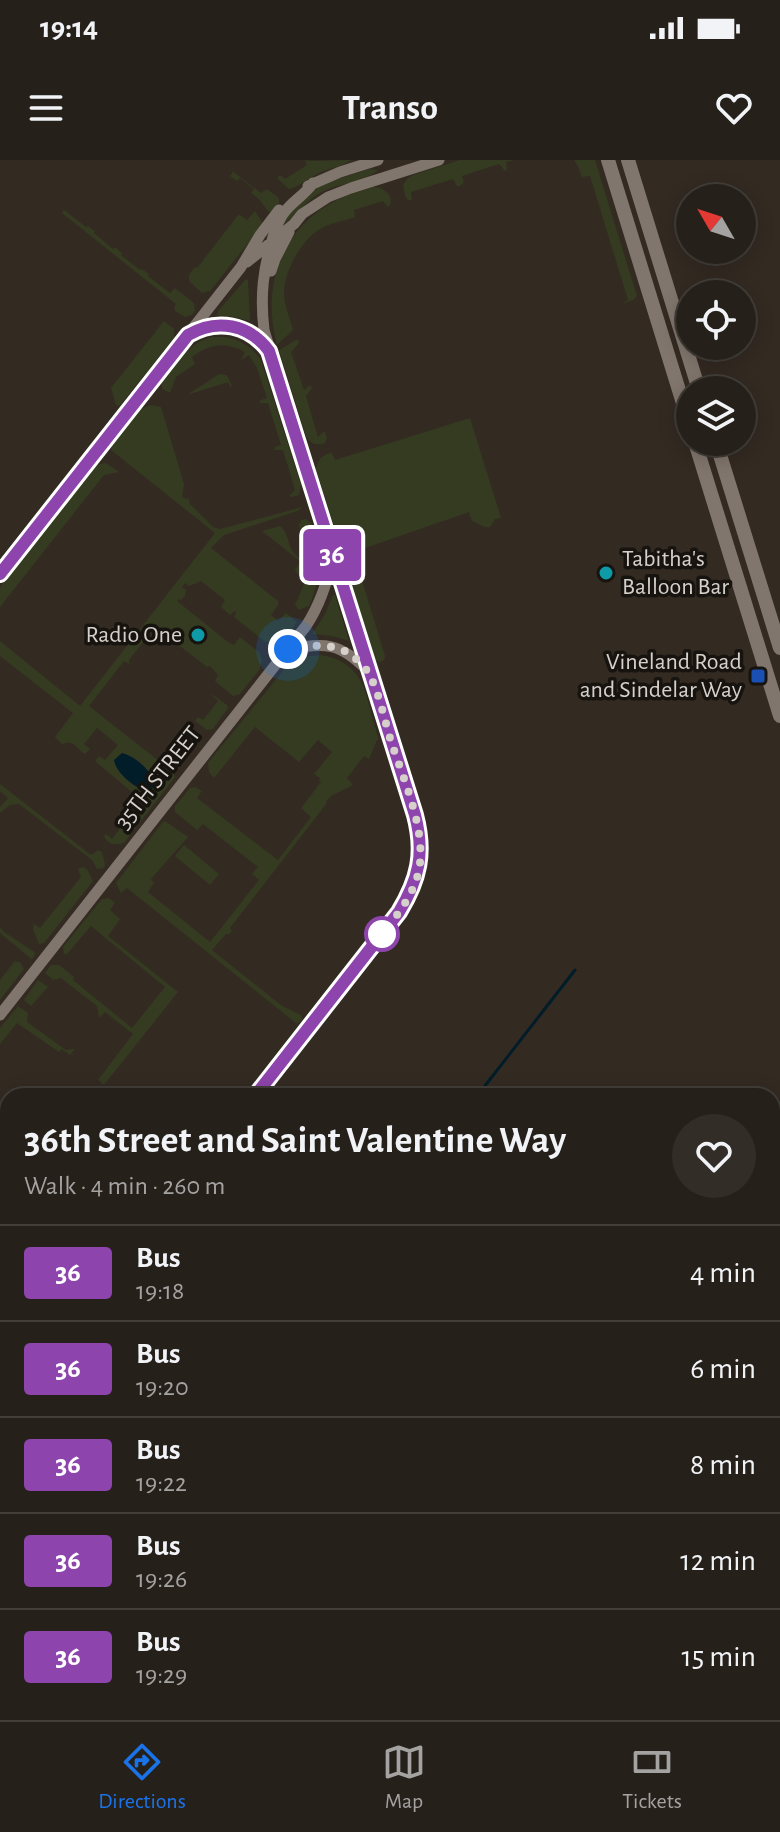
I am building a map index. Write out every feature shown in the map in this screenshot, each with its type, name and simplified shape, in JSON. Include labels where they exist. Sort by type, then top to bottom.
[{"type":"street","points":[[0,574],[241,267],[277,212],[313,183],[378,160]]},
{"type":"street","points":[[241,267],[328,197],[439,160]]},
{"type":"street","points":[[608,160],[676,379]]},
{"type":"street","points":[[628,160],[695,376]]},
{"type":"street","points":[[261,1088],[408,899],[418,872],[420,846],[418,826],[269,351],[262,310],[263,279],[278,222],[313,183]]},
{"type":"street","points":[[262,310],[275,259],[294,224]]},
{"type":"street","points":[[653,306],[671,299]]},
{"type":"street","points":[[188,335],[209,326],[236,327],[260,339],[269,351]]},
{"type":"street","points":[[699,456],[780,716]]},
{"type":"street","points":[[720,456],[780,648]]},
{"type":"street","name":"35TH STREET","points":[[0,1015],[317,610],[333,558]]},
{"type":"street","points":[[738,582],[757,573]]},
{"type":"street","points":[[288,649],[314,645],[341,649],[369,672]]},
{"type":"green space","points":[[218,160],[261,193],[267,189],[279,198],[272,212],[251,193],[254,189],[240,178],[237,181],[230,176],[233,172]]},
{"type":"green space","points":[[305,160],[351,160],[289,189],[277,178],[280,175],[285,179],[307,165]]},
{"type":"green space","points":[[460,160],[514,160],[506,162],[505,171],[499,164],[462,176],[464,182],[460,186],[453,179],[411,192],[412,200],[405,196],[403,185],[413,175]]},
{"type":"green space","points":[[574,160],[595,160],[637,296],[633,300],[621,304],[628,300],[590,176],[582,177]]},
{"type":"green space","points":[[370,169],[378,170],[365,178],[320,193],[281,226],[283,219],[313,190]]},
{"type":"green space","points":[[373,187],[383,189],[388,194],[391,203],[388,207],[383,201],[354,210],[355,217],[328,225],[313,234],[295,257],[284,293],[293,330],[277,345],[273,323],[274,281],[289,243],[318,212],[341,198]]},
{"type":"green space","points":[[64,210],[95,231],[113,249],[115,247],[170,293],[175,288],[194,303],[195,311],[185,317],[175,311],[176,304],[62,213]]},
{"type":"green space","points":[[255,211],[262,226],[210,291],[202,293],[189,281],[189,275],[239,214],[247,220]]},
{"type":"green space","points":[[246,279],[250,321],[217,315],[219,310]]},
{"type":"green space","points":[[164,321],[174,329],[174,338],[121,404],[116,405],[111,388]]},
{"type":"green space","points":[[212,337],[240,341],[261,360],[301,485],[299,495],[289,496],[295,490],[283,450],[274,450],[281,445],[268,403],[259,403],[267,398],[249,355],[241,360],[245,352],[224,345],[205,349],[192,357],[195,364],[176,377],[170,393],[162,389],[161,383],[183,355],[196,344]]},
{"type":"green space","points":[[296,340],[299,343],[291,352],[304,390],[310,385],[312,388],[306,396],[318,437],[324,431],[327,437],[322,444],[312,443],[306,436],[279,350]]},
{"type":"green space","points":[[219,374],[227,375],[232,386],[228,382],[187,395]]},
{"type":"green space","points":[[150,405],[161,407],[184,484],[182,497],[188,497],[190,504],[213,527],[220,529],[303,507],[224,535],[211,548],[278,601],[271,615],[278,621],[286,613],[297,622],[280,641],[264,641],[234,617],[235,611],[230,615],[221,607],[225,600],[201,581],[189,586],[185,583],[182,587],[186,590],[185,596],[177,601],[228,642],[234,645],[240,637],[259,652],[262,660],[260,669],[240,694],[233,696],[215,681],[218,675],[210,666],[207,667],[155,627],[129,664],[124,661],[89,706],[173,772],[175,777],[124,843],[115,844],[104,836],[106,834],[112,839],[139,804],[133,793],[95,761],[99,756],[105,760],[118,745],[97,728],[84,744],[90,749],[85,754],[73,744],[62,744],[55,737],[73,713],[0,656],[0,641],[80,706],[215,533],[111,450],[141,409]]},
{"type":"green space","points":[[470,418],[501,518],[495,519],[490,527],[485,527],[472,521],[469,512],[343,554],[316,469],[321,458],[332,453],[335,460]]},
{"type":"green space","points":[[106,463],[119,472],[104,475],[0,607],[0,587],[95,467]]},
{"type":"green space","points":[[306,519],[314,526],[318,536],[321,560],[309,606],[299,610],[295,605],[308,567],[308,551],[299,525],[301,520]]},
{"type":"green space","points":[[280,526],[293,551],[301,562],[262,531]]},
{"type":"green space","points":[[360,574],[385,656],[380,662],[375,660],[349,579]]},
{"type":"green space","points":[[335,595],[349,641],[312,634]]},
{"type":"green space","points":[[321,655],[347,665],[356,674],[364,687],[379,740],[369,759],[364,756],[347,778],[353,785],[326,801],[230,928],[232,931],[212,950],[282,1006],[301,1015],[302,1020],[297,1024],[127,888],[121,893],[116,883],[165,821],[188,837],[151,879],[154,883],[148,892],[210,942],[259,880],[252,874],[258,867],[203,824],[197,830],[175,812],[175,806],[190,788],[195,787],[202,791],[197,798],[278,860],[311,817],[301,808],[321,782],[314,774],[332,752],[318,740],[299,762],[255,727],[214,778],[209,772],[208,763],[287,666],[302,657]]},
{"type":"green space","points":[[209,692],[228,708],[213,729],[207,730],[195,721],[198,717],[203,720],[218,701]]},
{"type":"green space","points":[[0,784],[91,855],[98,850],[102,852],[104,868],[97,869],[92,860],[19,804],[10,805],[0,813],[0,807],[8,798],[0,791]]},
{"type":"green space","points":[[184,845],[219,874],[210,885],[175,856]]},
{"type":"green space","points":[[83,867],[93,881],[44,943],[39,944],[34,924],[40,928],[81,877],[78,869]]},
{"type":"green space","points":[[109,898],[115,903],[110,910],[120,919],[108,936],[178,992],[104,1085],[98,1080],[133,1034],[105,1012],[99,1018],[97,1006],[61,978],[53,980],[45,973],[51,965],[59,965],[132,1028],[165,987],[91,926],[64,954],[63,947],[102,899]]},
{"type":"green space","points":[[0,927],[33,951],[34,957],[29,957],[0,933]]},
{"type":"green space","points":[[14,962],[20,962],[24,969],[0,1000],[0,980]]},
{"type":"green space","points":[[38,980],[48,987],[31,1006],[24,1000]]},
{"type":"green space","points":[[18,1006],[28,1013],[27,1022],[66,1050],[75,1049],[70,1055],[62,1049],[59,1052],[17,1023],[0,1044],[0,1028]]},
{"type":"water","points":[[122,753],[147,769],[155,784],[152,789],[140,789],[122,774],[114,760]]},
{"type":"waterway","points":[[483,1088],[575,970]]},
{"type":"bus line","name":"36","points":[[0,574],[188,335],[198,329],[222,325],[250,332],[260,339],[269,351],[415,815],[420,846],[418,872],[408,899],[261,1088]]},
{"type":"place","name":"Tabitha's Balloon Bar","points":[[606,573]]},
{"type":"place","name":"Radio One","points":[[198,635]]},
{"type":"place","name":"Vineland Road and Sindelar Way","points":[[758,676]]},
{"type":"route","points":[[288,649],[314,645],[341,649],[369,672],[418,826],[420,846],[418,872],[408,899],[380,937],[382,934]]}]
